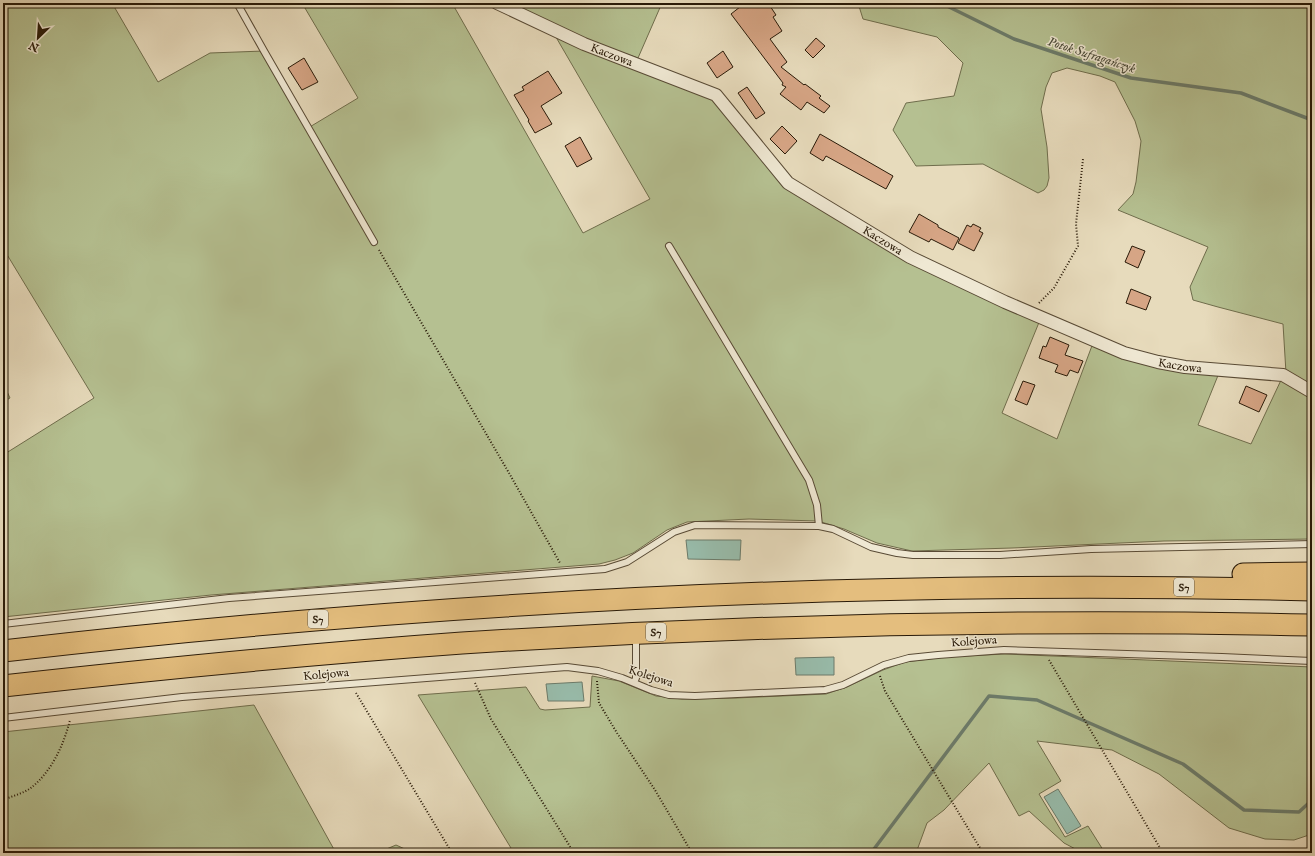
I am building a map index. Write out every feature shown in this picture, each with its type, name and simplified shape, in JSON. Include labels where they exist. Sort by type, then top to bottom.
[{"type":"highway","points":[[1056,587],[1158,576],[1312,573]]},
{"type":"highway","name":"S7","points":[[3,651],[266,624],[544,603],[755,593],[922,588],[1056,587],[1312,590]]},
{"type":"highway","name":"S7","points":[[3,686],[269,659],[452,644],[636,633],[847,625],[1001,622],[1136,622],[1312,625]]},
{"type":"street","name":"Kaczowa","points":[[497,3],[584,44],[716,95],[788,183],[910,257],[1030,313],[1108,347],[1135,357],[1185,367],[1284,375],[1312,392]]},
{"type":"lane","points":[[237,3],[374,242]]},
{"type":"lane","points":[[669,246],[809,480],[817,504],[819,526]]},
{"type":"lane","points":[[3,624],[229,598],[605,569],[626,562],[674,532],[695,525],[819,526],[832,529],[871,547],[913,555],[1000,554],[1312,544]]},
{"type":"lane","points":[[634,683],[636,678],[636,633]]},
{"type":"lane","name":"Kolejowa","points":[[3,718],[182,697],[567,667],[622,678],[651,690],[669,694],[695,696],[825,690],[843,685],[884,665],[909,658],[1004,650],[1312,661]]},
{"type":"path","points":[[1030,313],[1054,288],[1078,246],[1076,224],[1083,159]]},
{"type":"path","points":[[374,242],[565,572]]},
{"type":"path","points":[[1044,652],[1163,853]]},
{"type":"path","points":[[878,668],[885,691],[938,775],[983,853]]},
{"type":"path","points":[[598,672],[597,684],[599,703],[616,733],[655,790],[692,853]]},
{"type":"path","points":[[472,674],[478,692],[491,719],[574,853]]},
{"type":"path","points":[[351,683],[359,699],[452,853]]},
{"type":"path","points":[[3,800],[31,788],[48,770],[63,742],[74,709]]},
{"type":"shaded area","points":[[3,3],[112,3],[158,82],[210,53],[264,51],[308,128],[358,98],[302,3],[452,3],[583,233],[650,199],[553,32],[714,98],[785,185],[1040,320],[1002,413],[1057,439],[1093,343],[1219,373],[1198,425],[1251,444],[1282,378],[1312,396],[1312,539],[1164,541],[912,551],[877,543],[844,529],[818,521],[749,519],[687,522],[667,530],[633,553],[599,564],[211,595],[3,617],[3,455],[94,398],[3,248]]},
{"type":"shaded area","points":[[507,3],[662,3],[638,58],[586,40]]},
{"type":"shaded area","points":[[858,3],[1312,3],[1312,388],[1286,373],[1283,324],[1193,300],[1190,287],[1208,247],[1118,210],[1133,194],[1141,141],[1135,121],[1115,82],[1100,76],[1067,68],[1052,73],[1046,87],[1041,109],[1047,147],[1049,178],[1047,186],[1044,190],[1038,193],[983,164],[916,166],[893,130],[906,103],[954,96],[963,63],[937,37],[863,19]]},
{"type":"shaded area","points":[[3,383],[10,398],[3,402]]},
{"type":"shaded area","points":[[686,540],[741,540],[740,560],[688,559]]},
{"type":"shaded area","points":[[1005,654],[1312,667],[1312,834],[1294,840],[1265,839],[1229,828],[1159,774],[1112,750],[1037,741],[1061,781],[1039,794],[1065,837],[1088,826],[1105,853],[1083,853],[1064,843],[1029,811],[1019,816],[989,763],[944,810],[927,823],[916,853],[514,853],[418,695],[526,687],[540,709],[590,707],[592,676],[619,681],[656,696],[682,699],[826,694],[847,687],[883,670],[905,662],[945,657]]},
{"type":"shaded area","points":[[834,657],[834,675],[796,675],[795,658]]},
{"type":"shaded area","points":[[582,682],[584,701],[548,701],[546,684]]},
{"type":"shaded area","points":[[254,705],[336,853],[3,853],[3,732]]},
{"type":"shaded area","points":[[1058,789],[1081,826],[1067,834],[1044,797]]},
{"type":"shaded area","points":[[396,845],[407,850],[409,853],[377,853]]},
{"type":"building","points":[[745,3],[766,3],[769,7],[770,6],[776,15],[773,17],[782,31],[770,39],[787,62],[781,67],[821,96],[819,98],[830,106],[824,113],[807,102],[801,110],[780,94],[786,87],[782,85],[783,83],[731,14]]},
{"type":"building","points":[[816,38],[825,46],[813,58],[805,50]]},
{"type":"building","points":[[723,51],[733,67],[717,78],[707,63]]},
{"type":"building","points":[[304,58],[318,82],[302,90],[288,68]]},
{"type":"building","points":[[548,71],[562,93],[541,106],[552,124],[535,133],[514,95],[524,90],[522,87]]},
{"type":"building","points":[[747,87],[765,113],[756,119],[738,93]]},
{"type":"building","points":[[782,126],[797,141],[785,154],[770,139]]},
{"type":"building","points":[[820,134],[893,176],[886,189],[826,156],[823,161],[810,153]]},
{"type":"building","points":[[580,137],[592,159],[577,167],[565,146]]},
{"type":"building","points":[[919,214],[938,225],[938,227],[959,238],[953,250],[931,239],[929,242],[909,232]]},
{"type":"building","points":[[973,224],[981,228],[979,231],[983,233],[974,251],[958,243],[967,225],[971,227]]},
{"type":"building","points":[[1132,246],[1145,251],[1138,268],[1125,262]]},
{"type":"building","points":[[1131,289],[1151,297],[1146,310],[1126,303]]},
{"type":"building","points":[[1050,337],[1069,345],[1065,355],[1083,361],[1078,373],[1070,370],[1067,376],[1055,372],[1058,365],[1039,358],[1043,346],[1046,347]]},
{"type":"building","points":[[1023,381],[1035,385],[1027,405],[1015,400]]},
{"type":"building","points":[[1246,386],[1267,395],[1259,412],[1239,403]]},
{"type":"waterway","name":"Potok Sufragańczyk","points":[[941,3],[1014,39],[1131,78],[1241,93],[1312,120]]},
{"type":"waterway","points":[[871,853],[989,696],[1037,700],[1183,764],[1244,810],[1299,812],[1312,800]]}]
